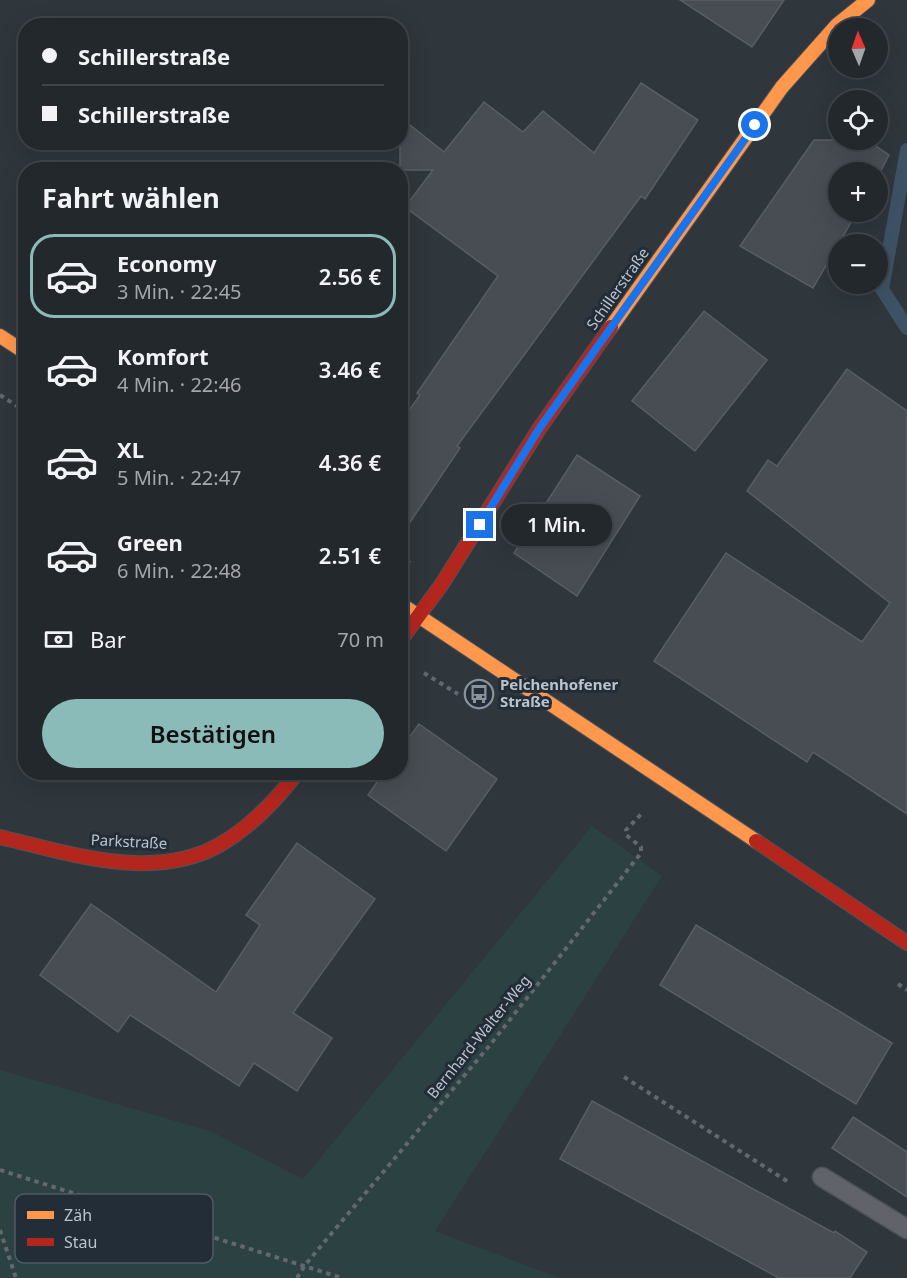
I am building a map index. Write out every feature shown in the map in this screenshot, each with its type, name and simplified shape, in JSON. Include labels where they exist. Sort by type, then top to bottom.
[{"type":"street","name":"Schillerstraße","points":[[419,616],[456,563],[539,429],[782,87],[837,25],[868,0]]},
{"type":"street","points":[[0,336],[18,347]]},
{"type":"street","points":[[408,609],[643,764],[907,943]]},
{"type":"street","points":[[408,630],[419,616]]},
{"type":"street","name":"Parkstraße","points":[[0,837],[102,859],[167,862],[189,858],[216,847],[261,814],[290,780]]},
{"type":"lane","points":[[822,1177],[907,1229]]},
{"type":"path","points":[[0,395],[18,407]]},
{"type":"path","name":"Bernhard-Walter-Weg","points":[[297,1278],[305,1265],[490,1045],[641,853],[642,850],[626,834],[626,830],[644,811]]},
{"type":"path","points":[[624,1077],[808,1194],[822,1177]]},
{"type":"path","points":[[0,1170],[77,1194]]},
{"type":"path","points":[[0,1230],[16,1278]]},
{"type":"path","points":[[213,1236],[342,1278]]},
{"type":"green space","points":[[592,826],[662,876],[435,1231],[560,1278],[0,1278],[0,1070],[210,1131],[303,1179]]},
{"type":"building","points":[[680,0],[784,0],[752,47]]},
{"type":"building","points":[[641,83],[698,120],[645,199],[641,196],[457,446],[460,448],[408,525],[408,412],[420,395],[417,393],[498,276],[408,209],[408,203],[433,170],[408,170],[408,162],[400,162],[400,150],[408,150],[408,123],[444,152],[484,102],[523,132],[543,111],[594,153]]},
{"type":"building","points":[[814,140],[828,140],[828,150],[882,150],[889,155],[885,162],[828,162],[828,222],[851,222],[844,234],[828,234],[828,262],[813,288],[740,246]]},
{"type":"building","points":[[704,311],[767,360],[695,451],[632,401]]},
{"type":"building","points":[[847,369],[907,411],[907,814],[813,752],[807,762],[654,661],[726,553],[862,642],[890,603],[747,491],[768,460],[777,466]]},
{"type":"building","points":[[577,455],[640,496],[577,596],[514,553]]},
{"type":"building","points":[[419,724],[497,779],[446,851],[368,795],[378,780],[408,780],[408,739]]},
{"type":"building","points":[[297,843],[375,899],[293,1013],[332,1038],[297,1091],[254,1063],[239,1086],[130,1015],[118,1032],[40,975],[91,904],[216,992],[260,925],[246,915]]},
{"type":"building","points":[[696,925],[892,1043],[856,1104],[660,985]]},
{"type":"building","points":[[592,1101],[834,1233],[835,1231],[867,1252],[850,1278],[779,1278],[560,1159]]},
{"type":"building","points":[[853,1117],[907,1152],[907,1197],[832,1148]]},
{"type":"waterway","points":[[907,150],[882,289],[907,328]]},
{"type":"traffic: slow","points":[[611,327],[782,87],[837,25],[868,0]]},
{"type":"traffic: slow","points":[[0,336],[18,348]]},
{"type":"traffic: slow","points":[[408,609],[756,841]]},
{"type":"traffic: jam","points":[[408,630],[442,584],[539,429],[611,327]]},
{"type":"traffic: jam","points":[[0,837],[82,857],[140,863],[168,862],[195,856],[232,837],[263,812],[292,780]]},
{"type":"traffic: jam","points":[[756,841],[907,943]]},
{"type":"place","name":"Pelchenhofener Straße","points":[[479,694]]},
{"type":"route","points":[[480,525],[539,429],[755,125]]}]
